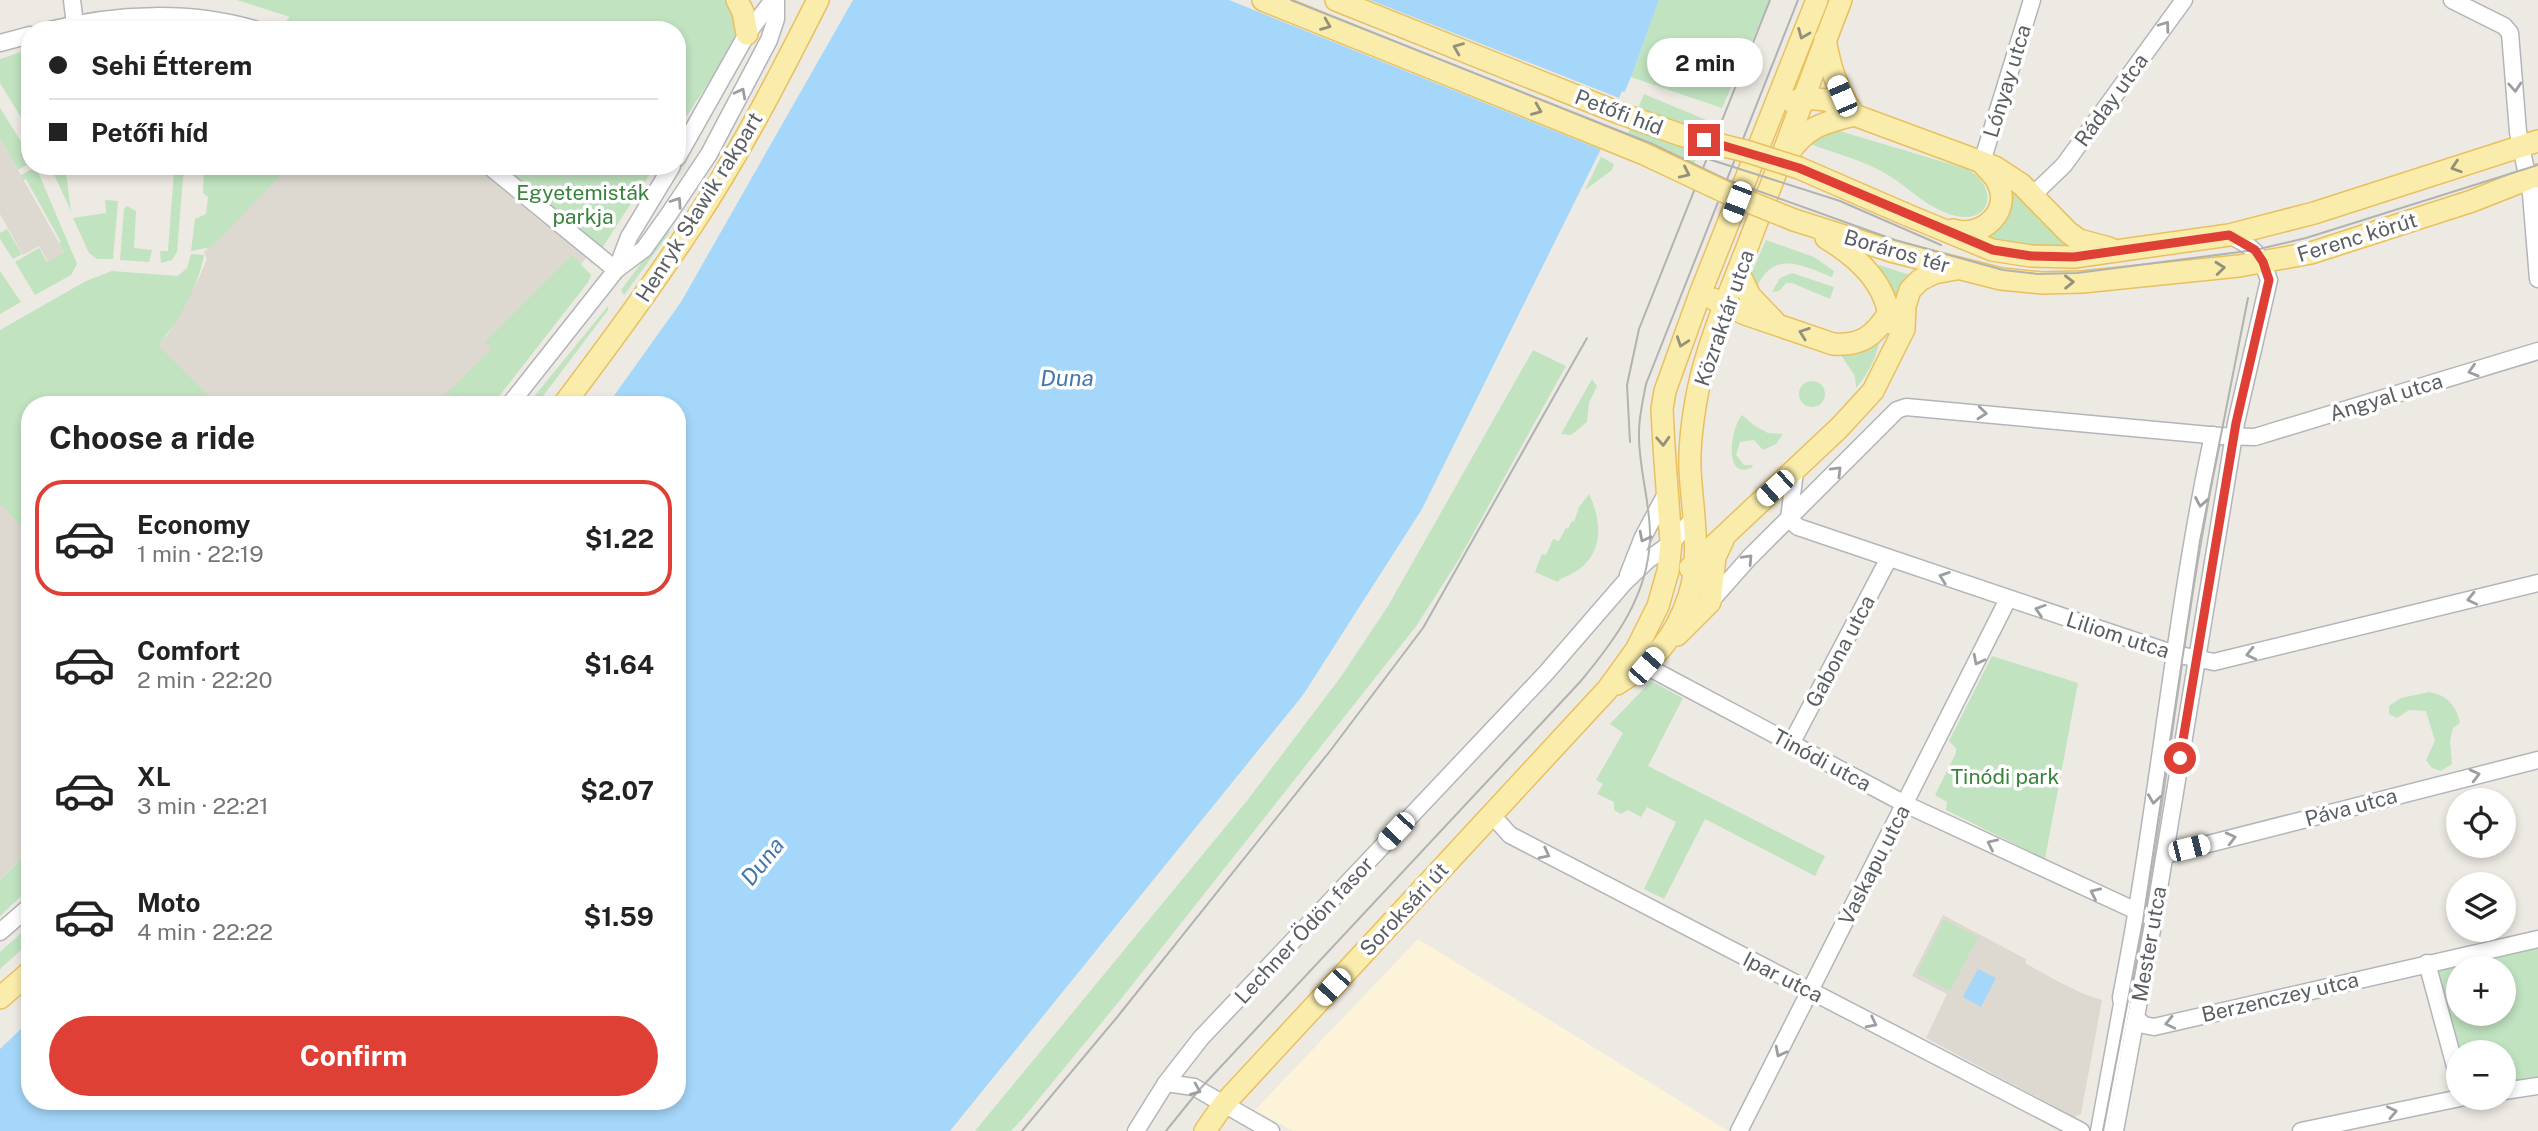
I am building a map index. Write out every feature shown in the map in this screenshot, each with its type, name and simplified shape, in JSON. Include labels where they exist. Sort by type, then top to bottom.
[{"type":"main road","points":[[737,0],[743,12],[747,34]]},
{"type":"main road","name":"Henryk Sławik rakpart","points":[[570,396],[692,226],[746,135],[818,0]]},
{"type":"main road","name":"Petőfi híd","points":[[1262,0],[1629,148],[1794,220]]},
{"type":"main road","name":"Petőfi híd","points":[[1336,0],[1619,113],[1681,135],[1799,168],[1905,214]]},
{"type":"main road","name":"Közraktár utca","points":[[1658,606],[1668,571],[1671,543],[1662,409],[1665,391],[1700,293],[1816,0]]},
{"type":"main road","name":"Közraktár utca","points":[[1664,645],[1679,621],[1690,594],[1695,517],[1690,438],[1700,382],[1725,304],[1841,0]]},
{"type":"main road","points":[[1825,39],[1835,79],[1854,114]]},
{"type":"main road","points":[[1789,68],[1795,86],[1803,98]]},
{"type":"main road","points":[[1771,114],[1786,104],[1803,98],[1827,100],[1854,114],[1982,162],[2011,176],[2079,240],[2093,246],[2125,251]]},
{"type":"main road","points":[[1779,167],[1799,138],[1810,130],[1822,123],[1854,114]]},
{"type":"main road","name":"Ferenc körút","points":[[2125,251],[2229,235],[2314,214],[2530,144]]},
{"type":"main road","points":[[1905,214],[1961,232],[1970,233],[1982,229],[1990,223],[2001,201],[1997,181],[1982,162]]},
{"type":"main road","name":"Ferenc körút","points":[[2001,279],[2042,283],[2082,282],[2263,262],[2311,253],[2472,201],[2533,176]]},
{"type":"main road","name":"Boráros tér","points":[[1905,214],[1993,250],[2031,256],[2074,257],[2125,251]]},
{"type":"main road","points":[[1794,220],[1845,249],[1870,273],[1889,312],[1891,338],[1888,363]]},
{"type":"main road","name":"Boráros tér","points":[[1794,220],[1891,251],[2001,279]]},
{"type":"main road","points":[[1658,606],[1694,563],[1795,471],[1873,391],[1904,330],[1905,306],[1910,290],[1920,280],[1934,273],[1958,269]]},
{"type":"main road","points":[[1738,271],[1750,296],[1775,323]]},
{"type":"main road","points":[[1700,293],[1745,314],[1833,344],[1846,345],[1869,336],[1880,327],[1889,312]]},
{"type":"main road","points":[[1664,645],[1685,629],[1710,602],[1715,557],[1727,532]]},
{"type":"main road","name":"Soroksári út","points":[[1205,1131],[1223,1105],[1606,690],[1636,650],[1658,606]]},
{"type":"main road","name":"Soroksári út","points":[[1606,690],[1646,666],[1664,645]]},
{"type":"main road","points":[[0,998],[21,980]]},
{"type":"street","points":[[72,0],[75,21]]},
{"type":"street","points":[[686,142],[747,34],[775,0]]},
{"type":"street","points":[[516,396],[616,270],[644,249],[709,154],[769,40],[776,19],[775,0]]},
{"type":"street","name":"Lónyay utca","points":[[1982,162],[2032,0]]},
{"type":"street","name":"Ráday utca","points":[[2033,195],[2064,164],[2184,0]]},
{"type":"street","points":[[2452,0],[2508,29],[2512,39],[2530,144],[2538,279]]},
{"type":"street","points":[[103,21],[141,17],[212,21]]},
{"type":"street","points":[[0,43],[21,37]]},
{"type":"street","points":[[500,175],[616,270]]},
{"type":"street","points":[[616,270],[629,237],[667,175]]},
{"type":"street","points":[[2229,235],[2247,244],[2263,262]]},
{"type":"street","name":"Mester utca","points":[[2105,1130],[2136,1018],[2234,437],[2269,280],[2263,262]]},
{"type":"street","name":"Angyal utca","points":[[2213,435],[2255,437],[2538,351]]},
{"type":"street","points":[[1710,602],[1749,558],[1896,410],[1914,406],[2213,435]]},
{"type":"street","name":"Mester utca","points":[[2105,1130],[2121,997],[2137,912],[2175,654],[2213,435]]},
{"type":"street","points":[[1789,519],[1795,471]]},
{"type":"street","name":"Lechner Ödön fasor","points":[[1624,583],[1643,537],[1667,492]]},
{"type":"street","name":"Lechner Ödön fasor","points":[[1136,1131],[1166,1083],[1201,1038],[1537,682],[1624,583],[1671,543],[1695,517]]},
{"type":"street","name":"Liliom utca","points":[[1789,519],[1798,527],[2008,599],[2175,654],[2214,662],[2538,583]]},
{"type":"street","name":"Gabona utca","points":[[1791,744],[1889,558]]},
{"type":"street","name":"Vaskapu utca","points":[[1739,1131],[2008,599]]},
{"type":"street","name":"Tinódi utca","points":[[1646,666],[1905,804],[2154,919]]},
{"type":"street","name":"Páva utca","points":[[2165,855],[2538,760]]},
{"type":"street","name":"Ipar utca","points":[[1491,814],[1510,835],[2081,1131]]},
{"type":"street","points":[[0,932],[21,914]]},
{"type":"street","name":"Berzenczey utca","points":[[2136,1018],[2144,1025],[2154,1027],[2538,939]]},
{"type":"street","points":[[2427,963],[2448,1040]]},
{"type":"street","points":[[1166,1083],[1194,1087],[1271,1131]]},
{"type":"street","points":[[2516,1089],[2538,1086]]},
{"type":"street","points":[[2301,1131],[2446,1101]]},
{"type":"shaded area","points":[[0,138],[64,252],[48,262],[39,246],[23,255],[0,214]]},
{"type":"shaded area","points":[[281,175],[485,175],[579,249],[586,258],[477,396],[108,396],[168,334],[199,278],[207,259],[204,252]]},
{"type":"shaded area","points":[[21,485],[21,859],[0,880],[0,505]]},
{"type":"shaded area","points":[[1943,915],[2026,959],[2025,963],[2059,982],[2102,1000],[2081,1114],[2074,1117],[1926,1038],[1947,994],[1912,976]]},
{"type":"shaded area","points":[[1418,939],[1728,1131],[1293,1131],[1255,1110]]},
{"type":"green space","name":"Egyetemisták parkja","points":[[237,0],[728,0],[739,26],[735,42],[686,117],[686,21],[286,21],[290,17]]},
{"type":"green space","points":[[1659,0],[1770,0],[1722,108],[1631,77]]},
{"type":"green space","points":[[21,52],[21,117],[0,83],[0,59]]},
{"type":"green space","points":[[1644,94],[1711,122],[1686,183],[1619,155]]},
{"type":"green space","points":[[0,108],[21,142],[21,168],[18,170],[0,138]]},
{"type":"green space","points":[[1836,130],[1967,169],[1984,185],[1987,202],[1984,209],[1977,215],[1968,217],[1946,213],[1928,204],[1879,170],[1808,143]]},
{"type":"green space","points":[[1601,157],[1614,164],[1612,170],[1585,190]]},
{"type":"green space","points":[[21,175],[39,175],[77,264],[71,275],[35,295],[15,262],[39,248],[47,262],[64,252],[26,179],[23,180]]},
{"type":"green space","points":[[54,175],[66,175],[71,211]]},
{"type":"green space","points":[[174,175],[183,175],[177,252],[172,260],[161,263],[160,251],[168,251]]},
{"type":"green space","points":[[204,175],[281,175],[211,247],[191,251],[195,219],[206,214],[208,197],[203,193]]},
{"type":"green space","name":"Egyetemisták parkja","points":[[485,175],[649,175],[592,264],[579,249]]},
{"type":"green space","points":[[2008,179],[2077,248],[1992,244],[1988,233],[2003,222],[2010,211]]},
{"type":"green space","points":[[105,200],[118,201],[113,259],[97,259],[89,253],[73,218],[106,213]]},
{"type":"green space","points":[[127,206],[136,211],[134,248],[152,250],[149,262],[120,260],[124,209]]},
{"type":"green space","points":[[7,229],[22,254],[13,259],[0,239],[0,233]]},
{"type":"green space","points":[[667,229],[670,232],[624,295],[621,290]]},
{"type":"green space","points":[[1766,240],[1814,257],[1834,271],[1832,277],[1800,265],[1781,264],[1764,275],[1757,287],[1751,284],[1752,272]]},
{"type":"green space","points":[[191,254],[204,255],[192,291],[158,345],[209,396],[21,396],[21,525],[0,505],[0,330],[86,281],[112,271],[178,276],[187,268]]},
{"type":"green space","points":[[572,255],[591,275],[499,396],[443,396],[492,349],[485,342]]},
{"type":"green space","points":[[1879,265],[1916,277],[1900,313],[1893,293],[1877,267]]},
{"type":"green space","points":[[0,271],[21,302],[0,314]]},
{"type":"green space","points":[[1792,273],[1834,287],[1830,299],[1792,283],[1786,283],[1779,291],[1772,292],[1780,278]]},
{"type":"green space","points":[[608,306],[608,310],[543,396],[535,396]]},
{"type":"green space","points":[[1881,335],[1872,363],[1856,388],[1855,376],[1841,355],[1842,351]]},
{"type":"green space","points":[[1533,350],[1566,366],[1459,559],[1417,625],[1121,999],[1024,1117],[1011,1131],[975,1131],[1246,802],[1340,678],[1388,606]]},
{"type":"green space","points":[[1592,379],[1597,386],[1589,403],[1587,422],[1571,435],[1561,434]]},
{"type":"green space","points":[[1812,381],[1821,385],[1825,394],[1821,403],[1812,407],[1803,403],[1799,394],[1803,385]]},
{"type":"green space","points":[[1742,415],[1768,433],[1783,434],[1776,444],[1763,450],[1754,440],[1740,442],[1736,455],[1744,465],[1753,467],[1743,470],[1737,467],[1732,451],[1735,430]]},
{"type":"green space","points":[[1589,494],[1598,533],[1592,555],[1574,573],[1558,582],[1535,572],[1542,554],[1546,555],[1553,539],[1559,541],[1566,528],[1574,522],[1579,507]]},
{"type":"green space","name":"Tinódi park","points":[[1992,656],[2078,683],[2045,859],[1946,810],[1947,802],[1935,795],[1956,753],[1956,748],[1949,741]]},
{"type":"green space","points":[[1651,681],[1683,698],[1648,766],[1825,856],[1815,876],[1705,819],[1664,899],[1644,889],[1676,822],[1647,807],[1641,817],[1628,810],[1621,814],[1614,810],[1614,802],[1597,794],[1603,784],[1596,780],[1623,733],[1610,724]]},
{"type":"green space","points":[[2429,692],[2450,702],[2460,723],[2453,728],[2450,741],[2452,764],[2441,771],[2432,768],[2426,760],[2435,741],[2426,711],[2409,710],[2397,718],[2389,714],[2389,706],[2401,698]]},
{"type":"green space","points":[[21,859],[21,896],[0,916],[0,880]]},
{"type":"green space","points":[[1944,920],[1978,937],[1950,991],[1917,973]]},
{"type":"green space","points":[[21,933],[21,950],[0,969],[0,952]]},
{"type":"green space","points":[[2538,939],[2538,1086],[2516,1089],[2516,1040],[2455,1040],[2450,1026],[2516,1026],[2516,956],[2459,956]]},
{"type":"green space","points":[[2446,959],[2446,1016],[2427,963]]},
{"type":"water","name":"Duna","points":[[853,0],[1659,0],[1599,153],[1422,509],[1303,695],[950,1131],[0,1131],[0,1049],[21,1029],[21,1110],[686,1110],[686,396],[614,396],[681,302]]},
{"type":"water","points":[[1978,969],[1996,978],[1981,1007],[1963,997]]},
{"type":"pier","points":[[1229,0],[1370,0],[1619,98],[1622,91],[1628,94],[1601,156],[1602,150]]},
{"type":"tram line","points":[[1291,0],[1650,143],[1725,179],[1895,240],[2003,270],[2038,274],[2077,273],[2255,250],[2306,238],[2538,165]]},
{"type":"tram line","points":[[1630,442],[1627,385],[1639,329],[1770,0]]},
{"type":"tram line","points":[[1166,1131],[1199,1090],[1580,682],[1627,616],[1643,579],[1650,539],[1649,512],[1639,445],[1646,384],[1798,0]]},
{"type":"tram line","points":[[1699,156],[1840,201],[1941,245]]},
{"type":"tram line","points":[[2103,1131],[2143,921],[2200,541],[2248,298]]},
{"type":"tram line","points":[[1022,1131],[1118,1016],[1330,751],[1423,628],[1587,338]]},
{"type":"route","points":[[1704,140],[1799,168],[1993,250],[2031,256],[2074,257],[2229,235],[2255,250],[2263,262],[2269,280],[2236,423],[2180,758]]}]
